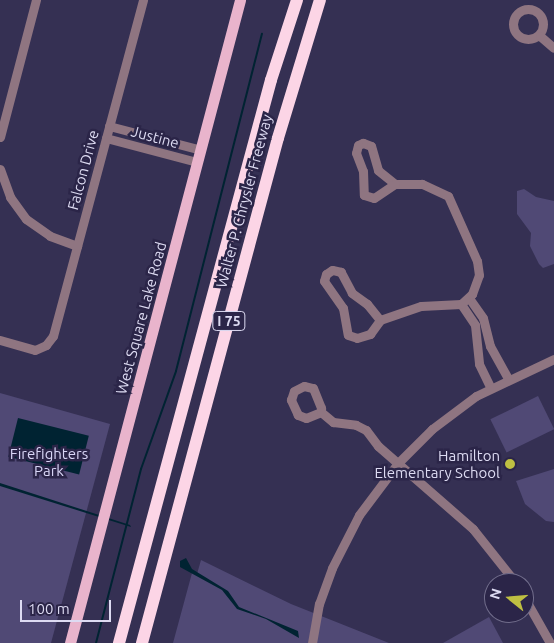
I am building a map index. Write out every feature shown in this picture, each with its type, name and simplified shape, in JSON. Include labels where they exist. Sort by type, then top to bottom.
[{"type":"highway","name":"Walter P. Chrysler Freeway","points":[[120,643],[271,80],[296,0]]},
{"type":"highway","name":"Walter P. Chrysler Freeway","points":[[142,643],[278,138],[320,0]]},
{"type":"main road","name":"West Square Lake Road","points":[[70,643],[240,0]]},
{"type":"street","points":[[0,137],[36,0]]},
{"type":"street","name":"Falcon Drive","points":[[0,340],[32,349],[46,345],[53,336],[142,0]]},
{"type":"street","points":[[540,36],[554,48]]},
{"type":"street","name":"Justine","points":[[109,126],[200,150]]},
{"type":"street","name":"Justine","points":[[106,138],[197,162]]},
{"type":"street","points":[[395,184],[378,170],[371,146],[363,143],[358,145],[356,153],[362,171],[364,195],[374,198],[395,184],[427,185],[441,191],[452,201],[479,267],[477,282],[465,301]]},
{"type":"street","points":[[0,169],[10,197],[26,219],[50,236],[77,246]]},
{"type":"street","points":[[380,320],[367,304],[349,291],[341,272],[332,270],[326,274],[324,281],[343,308],[351,337],[357,338],[370,334],[380,320],[424,305],[465,301],[484,318],[490,346],[508,378]]},
{"type":"street","points":[[465,301],[475,325],[480,364],[490,388]]},
{"type":"street","points":[[312,643],[319,604],[332,568],[359,515],[398,463],[439,423],[490,388],[508,378],[554,359]]},
{"type":"street","points":[[320,412],[333,422],[361,426],[398,463],[473,529],[508,573]]},
{"type":"street","points":[[534,615],[550,643]]},
{"type":"green space","points":[[524,189],[536,197],[554,201],[554,264],[543,268],[530,246],[531,233],[517,214],[517,191]]},
{"type":"green space","name":"Firefighters Park","points":[[0,393],[110,424],[51,643],[0,643]]},
{"type":"green space","points":[[538,396],[554,429],[507,452],[490,419]]},
{"type":"green space","points":[[554,469],[554,522],[546,521],[525,504],[516,481]]},
{"type":"green space","points":[[201,560],[291,604],[389,643],[173,643],[192,573],[197,574]]},
{"type":"green space","points":[[484,620],[484,623],[492,623],[503,643],[443,643]]},
{"type":"water","points":[[18,418],[89,436],[79,474],[8,457]]},
{"type":"water","points":[[0,483],[130,525],[131,527],[0,486]]},
{"type":"water","points":[[186,558],[192,569],[228,591],[239,607],[298,631],[299,638],[266,619],[237,609],[222,590],[180,567],[180,561]]},
{"type":"waterway","points":[[96,643],[141,469],[176,371],[262,34]]},
{"type":"place","name":"Hamilton Elementary School","points":[[510,464]]}]
